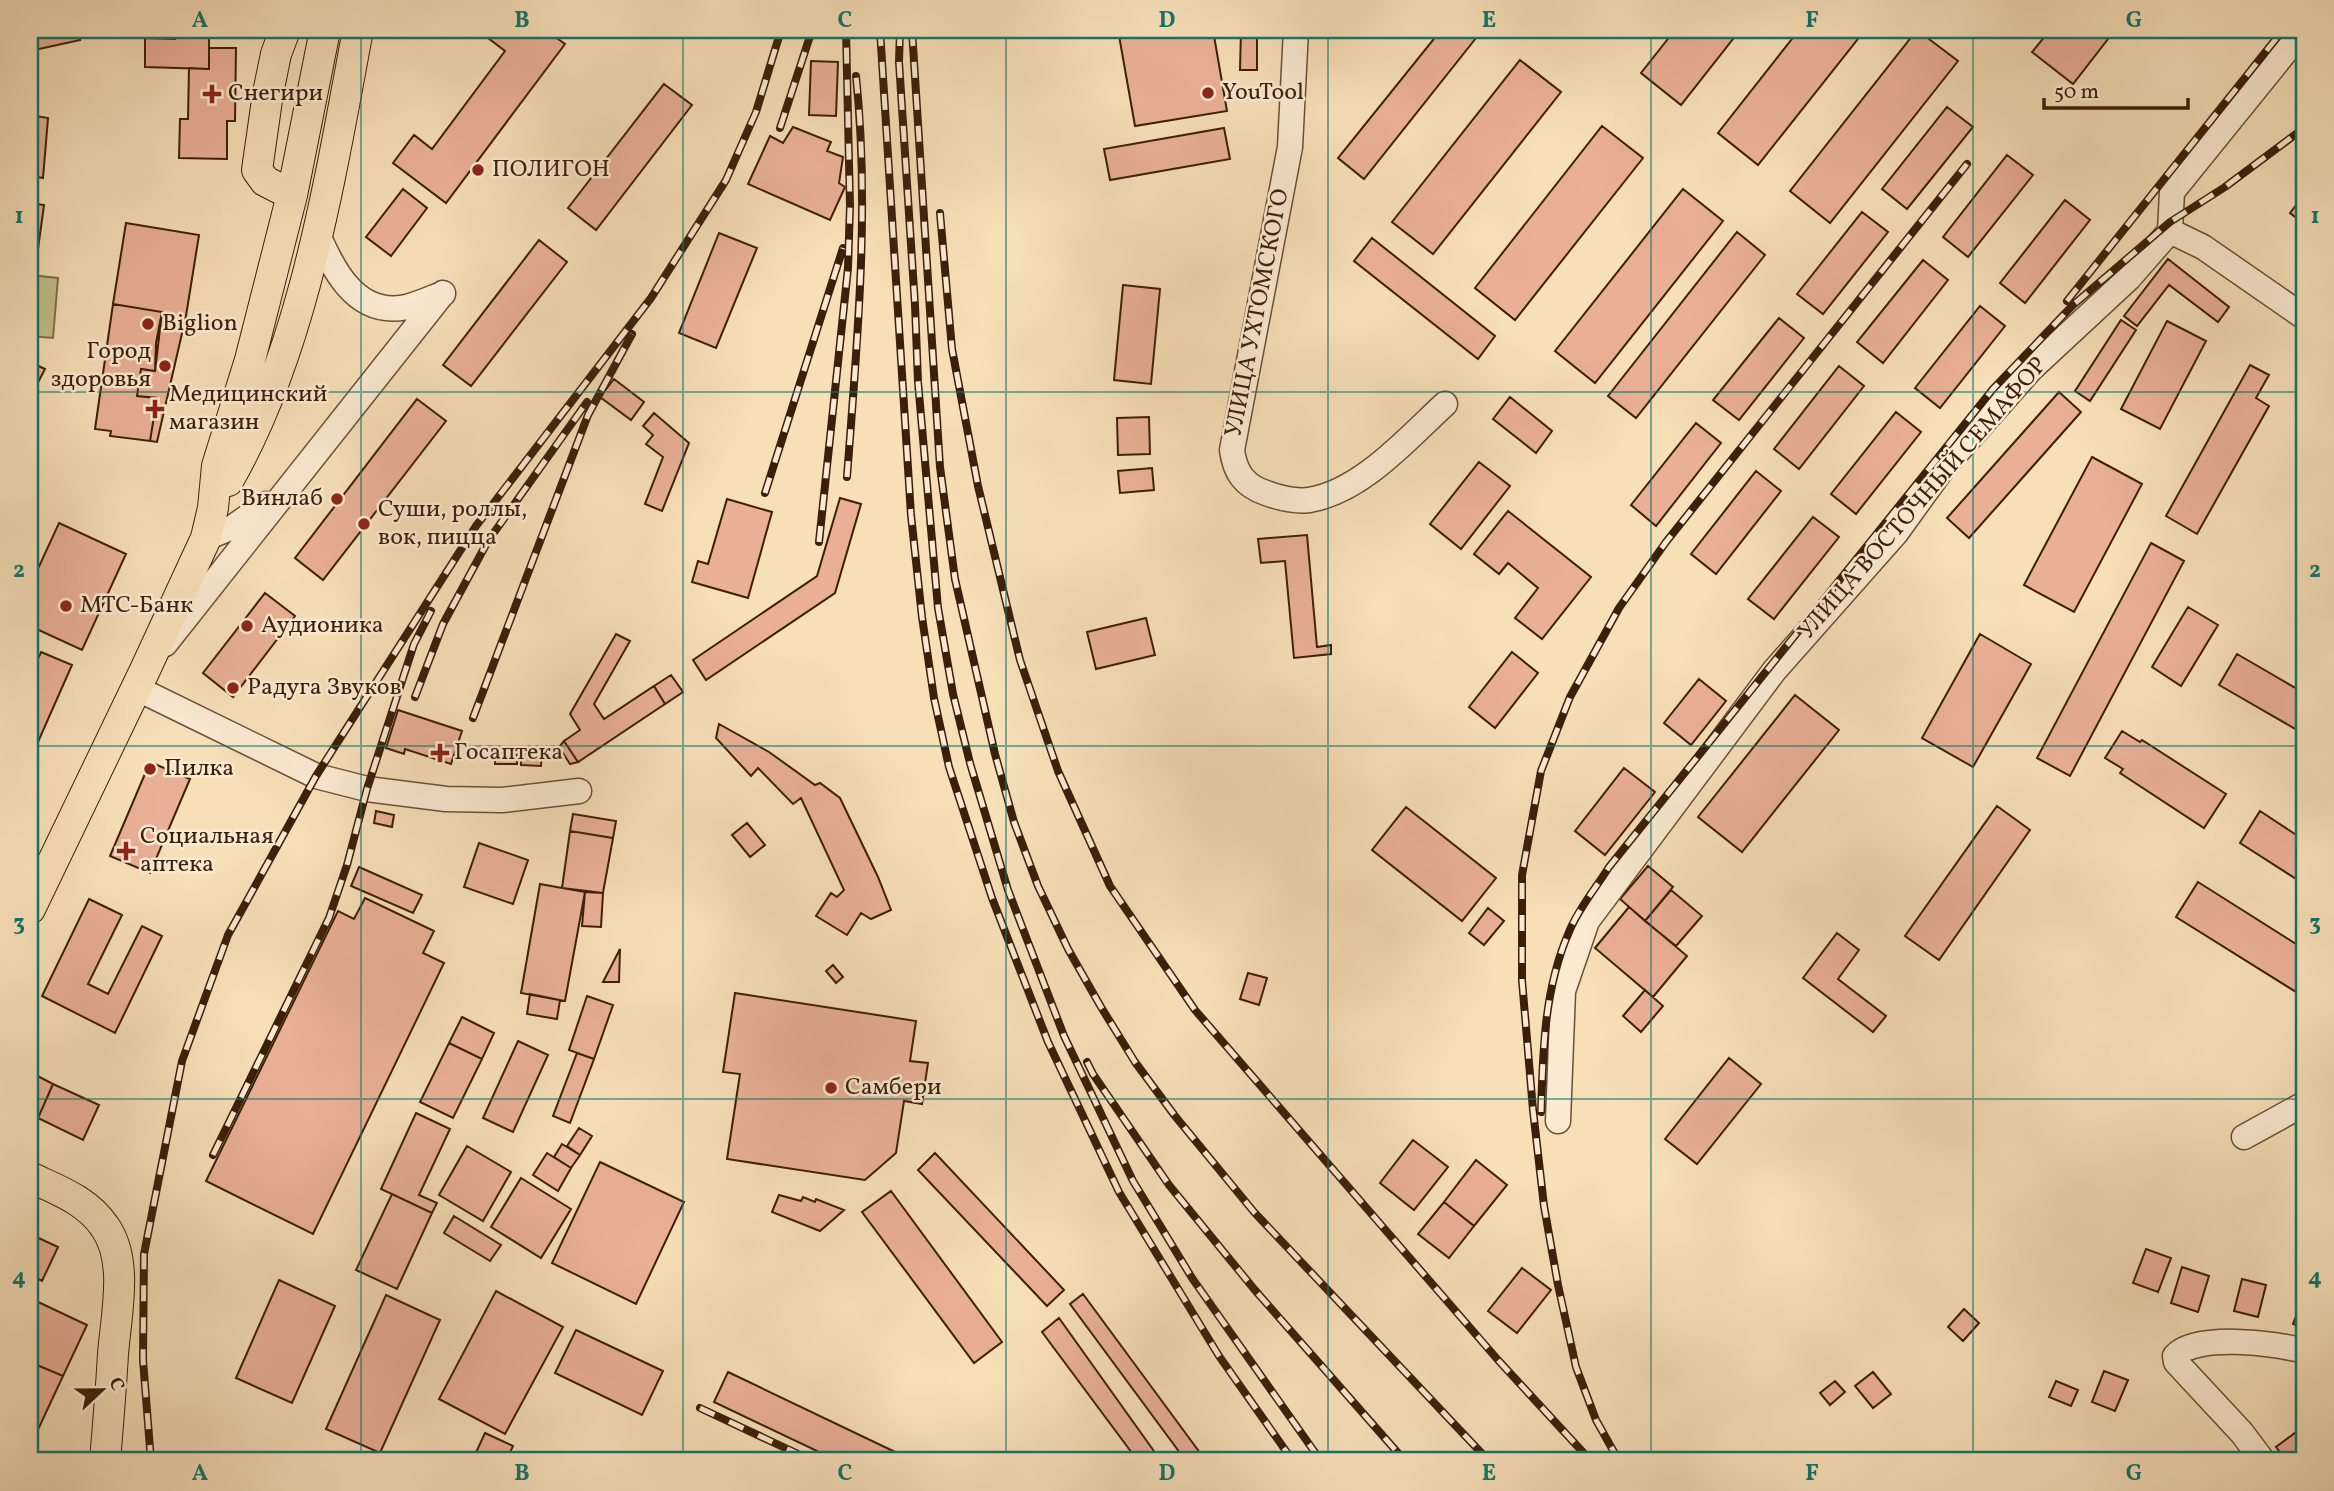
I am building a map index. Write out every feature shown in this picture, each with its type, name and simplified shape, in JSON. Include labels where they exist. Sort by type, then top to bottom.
[{"type":"main road","points":[[285,30],[270,80],[257,170],[265,181],[292,195]]},
{"type":"main road","points":[[30,909],[206,538],[213,508],[217,466],[250,360],[292,195],[325,30]]},
{"type":"main road","points":[[213,508],[232,474],[280,368],[317,233],[358,30]]},
{"type":"main road","points":[[30,1177],[88,1207],[105,1226],[116,1252],[118,1288],[105,1461]]},
{"type":"street","name":"УЛИЦА УХТОМСКОГО","points":[[1296,30],[1290,147],[1232,450],[1237,470],[1252,488],[1284,500],[1307,500],[1327,495],[1371,471],[1445,404]]},
{"type":"street","points":[[2304,30],[2172,192],[2170,231],[2203,247],[2304,317]]},
{"type":"street","name":"УЛИЦА ВОСТОЧНЫЙ СЕМАФОР","points":[[1558,1121],[1563,991],[1587,921],[1774,671],[1896,533],[1943,468],[2031,369],[2129,278],[2170,231]]},
{"type":"street","points":[[317,233],[345,286],[360,298],[378,306],[401,308],[443,293],[141,679],[316,776],[367,789],[446,799],[502,800],[579,791]]},
{"type":"street","points":[[206,538],[233,527],[292,485]]},
{"type":"street","points":[[2244,1137],[2304,1104]]},
{"type":"street","points":[[2263,1461],[2242,1433],[2176,1362],[2175,1356],[2180,1350],[2219,1342],[2265,1343],[2304,1351]]},
{"type":"shaded area","points":[[30,275],[58,278],[53,338],[30,336]]},
{"type":"building","points":[[30,30],[78,30],[80,40],[30,51]]},
{"type":"building","points":[[175,30],[209,30],[209,69],[145,67],[145,38],[175,39]]},
{"type":"building","points":[[494,30],[545,30],[565,44],[446,203],[393,163],[414,135],[432,149],[505,51],[488,38]]},
{"type":"building","points":[[1118,30],[1213,30],[1227,111],[1135,126]]},
{"type":"building","points":[[1241,30],[1257,30],[1257,70],[1240,70]]},
{"type":"building","points":[[1441,30],[1465,30],[1476,38],[1364,179],[1338,158]]},
{"type":"building","points":[[1675,30],[1740,30],[1681,105],[1641,73]]},
{"type":"building","points":[[1799,30],[1865,30],[1758,165],[1718,133]]},
{"type":"building","points":[[1917,30],[1958,61],[1830,223],[1790,191]]},
{"type":"building","points":[[2050,30],[2115,30],[2073,84],[2032,52]]},
{"type":"building","name":"Снегири","points":[[209,48],[236,48],[235,121],[227,121],[227,159],[179,158],[180,119],[188,119],[189,68],[209,69]]},
{"type":"building","points":[[1520,60],[1561,92],[1433,254],[1392,222]]},
{"type":"building","points":[[811,61],[838,62],[836,116],[809,115]]},
{"type":"building","points":[[664,84],[692,105],[596,230],[568,208]]},
{"type":"building","points":[[1947,107],[1973,127],[1907,209],[1882,189]]},
{"type":"building","points":[[30,115],[48,118],[43,178],[30,176]]},
{"type":"building","points":[[1602,126],[1643,158],[1515,320],[1475,288]]},
{"type":"building","points":[[793,127],[831,142],[827,151],[843,157],[839,183],[845,187],[830,220],[748,184],[770,136],[783,143]]},
{"type":"building","points":[[1224,128],[1230,159],[1110,180],[1104,149]]},
{"type":"building","points":[[2007,155],[2033,175],[1968,257],[1943,237]]},
{"type":"building","points":[[403,189],[427,208],[391,256],[366,237]]},
{"type":"building","points":[[1683,189],[1723,221],[1595,383],[1555,351]]},
{"type":"building","points":[[2304,195],[2304,224],[2290,213]]},
{"type":"building","points":[[2065,200],[2090,220],[2025,303],[2000,283]]},
{"type":"building","points":[[30,203],[44,205],[38,249],[30,247]]},
{"type":"building","points":[[1862,212],[1888,232],[1823,314],[1797,294]]},
{"type":"building","points":[[126,223],[199,235],[186,316],[157,442],[150,441],[157,398],[137,396],[141,369],[155,371],[162,312],[113,304]]},
{"type":"building","points":[[1737,232],[1765,255],[1636,418],[1608,396]]},
{"type":"building","points":[[719,233],[757,248],[716,348],[679,333]]},
{"type":"building","points":[[1372,238],[1495,336],[1478,359],[1354,261]]},
{"type":"building","points":[[539,240],[567,262],[471,386],[443,365]]},
{"type":"building","points":[[2168,259],[2229,307],[2218,322],[2169,285],[2137,326],[2124,316]]},
{"type":"building","points":[[1923,260],[1948,280],[1883,363],[1857,342]]},
{"type":"building","points":[[1123,285],[1160,289],[1151,384],[1114,380]]},
{"type":"building","points":[[113,304],[162,312],[156,343],[155,371],[141,369],[137,396],[157,398],[150,441],[110,436],[111,431],[95,429]]},
{"type":"building","points":[[1980,306],[2005,326],[1940,408],[1915,388]]},
{"type":"building","points":[[1779,318],[1804,338],[1739,420],[1713,400]]},
{"type":"building","points":[[2121,320],[2136,330],[2090,401],[2075,391]]},
{"type":"building","points":[[2167,321],[2206,341],[2160,429],[2121,409]]},
{"type":"building","points":[[30,362],[45,369],[30,398]]},
{"type":"building","points":[[2250,365],[2269,375],[2256,398],[2269,406],[2197,534],[2166,516]]},
{"type":"building","points":[[1839,366],[1864,386],[1799,469],[1774,449]]},
{"type":"building","points":[[614,379],[644,402],[631,420],[600,397]]},
{"type":"building","points":[[2059,392],[2081,412],[1969,538],[1947,518]]},
{"type":"building","points":[[1510,397],[1552,431],[1536,453],[1493,419]]},
{"type":"building","points":[[417,399],[446,421],[323,580],[295,558]]},
{"type":"building","points":[[1896,412],[1921,432],[1856,514],[1831,494]]},
{"type":"building","points":[[654,413],[689,443],[662,511],[645,504],[663,457],[646,444],[653,435],[643,426]]},
{"type":"building","points":[[1149,417],[1150,454],[1118,455],[1117,418]]},
{"type":"building","points":[[1696,423],[1721,443],[1656,526],[1631,505]]},
{"type":"building","points":[[2092,457],[2142,484],[2074,612],[2024,585]]},
{"type":"building","points":[[1479,462],[1510,486],[1461,549],[1430,524]]},
{"type":"building","points":[[1152,468],[1154,490],[1120,493],[1118,471]]},
{"type":"building","points":[[1756,471],[1781,491],[1716,574],[1691,554]]},
{"type":"building","points":[[840,498],[861,504],[835,593],[706,680],[693,660],[817,576]]},
{"type":"building","points":[[727,499],[772,512],[748,598],[692,582],[698,561],[708,564]]},
{"type":"building","points":[[1508,511],[1591,577],[1542,639],[1515,618],[1538,588],[1508,563],[1499,574],[1474,554]]},
{"type":"building","points":[[1813,517],[1839,537],[1774,619],[1748,599]]},
{"type":"building","name":"МТС-Банк","points":[[59,523],[126,554],[82,650],[30,626],[30,586]]},
{"type":"building","points":[[1307,535],[1317,647],[1331,645],[1331,654],[1294,658],[1285,561],[1261,563],[1258,539]]},
{"type":"building","points":[[2151,543],[2184,561],[2070,776],[2037,758]]},
{"type":"building","points":[[265,593],[295,616],[233,697],[203,673]]},
{"type":"building","points":[[2188,607],[2218,625],[2181,686],[2152,667]]},
{"type":"building","points":[[1146,618],[1155,655],[1096,669],[1087,632]]},
{"type":"building","points":[[616,634],[630,641],[594,704],[604,719],[654,686],[665,704],[578,762],[564,741],[580,730],[570,714]]},
{"type":"building","points":[[1980,634],[2031,664],[1973,767],[1922,738]]},
{"type":"building","points":[[41,652],[72,665],[30,760],[30,677]]},
{"type":"building","points":[[1512,652],[1538,673],[1495,728],[1469,707]]},
{"type":"building","points":[[2237,654],[2304,693],[2304,734],[2219,685]]},
{"type":"building","points":[[671,675],[683,692],[665,704],[654,686]]},
{"type":"building","points":[[1699,679],[1726,701],[1691,745],[1664,723]]},
{"type":"building","points":[[1795,695],[1839,730],[1742,852],[1698,817]]},
{"type":"building","points":[[398,710],[462,731],[451,764],[405,749],[404,754],[386,748]]},
{"type":"building","points":[[719,724],[769,752],[815,785],[820,783],[840,798],[891,910],[871,919],[861,913],[847,935],[816,916],[831,893],[837,897],[844,890],[801,798],[793,804],[758,768],[751,776],[716,738]]},
{"type":"building","points":[[2122,731],[2140,742],[2142,740],[2226,794],[2204,828],[2120,773],[2123,769],[2105,758]]},
{"type":"building","points":[[564,741],[578,762],[570,764],[559,747]]},
{"type":"building","points":[[495,753],[517,753],[517,764],[495,764]]},
{"type":"building","points":[[521,753],[542,754],[541,766],[521,765]]},
{"type":"building","points":[[150,762],[190,779],[150,873],[110,856]]},
{"type":"building","points":[[1624,768],[1655,792],[1605,855],[1575,831]]},
{"type":"building","points":[[1997,806],[2030,830],[1939,960],[1905,936]]},
{"type":"building","points":[[1406,807],[1496,878],[1462,921],[1372,850]]},
{"type":"building","points":[[376,811],[394,815],[392,827],[374,823]]},
{"type":"building","points":[[2260,811],[2304,840],[2304,884],[2240,843]]},
{"type":"building","points":[[573,814],[616,821],[613,838],[570,831]]},
{"type":"building","points":[[747,823],[765,845],[750,857],[732,835]]},
{"type":"building","points":[[570,831],[613,838],[603,893],[562,888]]},
{"type":"building","points":[[479,843],[528,860],[513,904],[464,887]]},
{"type":"building","points":[[1648,866],[1673,887],[1645,921],[1620,899]]},
{"type":"building","points":[[359,867],[422,895],[413,913],[351,886]]},
{"type":"building","points":[[2198,882],[2304,949],[2304,997],[2176,917]]},
{"type":"building","points":[[540,884],[585,892],[565,1001],[521,993]]},
{"type":"building","points":[[1671,890],[1702,916],[1676,946],[1645,921]]},
{"type":"building","points":[[585,892],[603,893],[601,927],[582,926]]},
{"type":"building","points":[[365,898],[434,931],[423,953],[444,963],[313,1234],[206,1181],[338,911],[354,919]]},
{"type":"building","points":[[89,899],[122,915],[88,984],[108,994],[142,926],[162,936],[115,1033],[42,996]]},
{"type":"building","points":[[1629,907],[1687,956],[1653,997],[1595,948]]},
{"type":"building","points":[[1488,908],[1504,921],[1484,945],[1469,933]]},
{"type":"building","points":[[1837,933],[1859,950],[1838,979],[1886,1016],[1873,1032],[1803,978]]},
{"type":"building","points":[[620,949],[619,982],[603,982]]},
{"type":"building","points":[[833,965],[843,977],[836,983],[826,971]]},
{"type":"building","points":[[1248,973],[1267,978],[1259,1005],[1240,999]]},
{"type":"building","points":[[1645,990],[1663,1006],[1641,1032],[1623,1016]]},
{"type":"building","name":"Самбери","points":[[735,993],[916,1021],[910,1061],[928,1063],[922,1104],[904,1101],[896,1153],[865,1180],[727,1159],[740,1074],[723,1072]]},
{"type":"building","points":[[530,994],[560,1000],[557,1019],[527,1014]]},
{"type":"building","points":[[587,996],[613,1005],[594,1059],[569,1050]]},
{"type":"building","points":[[462,1017],[494,1033],[482,1059],[449,1043]]},
{"type":"building","points":[[518,1041],[548,1055],[513,1132],[483,1118]]},
{"type":"building","points":[[449,1043],[482,1059],[453,1118],[420,1102]]},
{"type":"building","points":[[577,1053],[594,1059],[570,1123],[553,1116]]},
{"type":"building","points":[[1729,1058],[1761,1084],[1697,1164],[1665,1139]]},
{"type":"building","points":[[30,1072],[53,1084],[38,1118],[30,1114]]},
{"type":"building","points":[[53,1084],[99,1105],[83,1140],[38,1118]]},
{"type":"building","points":[[416,1113],[450,1129],[419,1195],[437,1203],[432,1213],[381,1189]]},
{"type":"building","points":[[579,1128],[592,1136],[580,1155],[567,1146]]},
{"type":"building","points":[[1413,1140],[1448,1167],[1414,1210],[1380,1183]]},
{"type":"building","points":[[562,1144],[580,1155],[571,1168],[554,1157]]},
{"type":"building","points":[[467,1146],[511,1172],[483,1221],[439,1195]]},
{"type":"building","points":[[547,1153],[571,1168],[558,1191],[533,1175]]},
{"type":"building","points":[[935,1153],[1064,1290],[1047,1306],[918,1170]]},
{"type":"building","points":[[1476,1160],[1507,1185],[1474,1226],[1444,1202]]},
{"type":"building","points":[[600,1162],[684,1202],[636,1304],[552,1263]]},
{"type":"building","points":[[521,1178],[571,1209],[541,1258],[491,1227]]},
{"type":"building","points":[[891,1191],[1002,1342],[974,1363],[862,1212]]},
{"type":"building","points":[[392,1194],[432,1213],[397,1289],[356,1270]]},
{"type":"building","points":[[779,1195],[801,1201],[803,1197],[815,1202],[816,1199],[844,1210],[820,1231],[772,1212]]},
{"type":"building","points":[[1444,1202],[1474,1226],[1449,1258],[1418,1234]]},
{"type":"building","points":[[454,1216],[501,1245],[490,1261],[444,1233]]},
{"type":"building","points":[[30,1234],[58,1247],[42,1281],[30,1275]]},
{"type":"building","points":[[2146,1249],[2171,1258],[2158,1292],[2133,1283]]},
{"type":"building","points":[[2182,1267],[2209,1276],[2198,1312],[2171,1303]]},
{"type":"building","points":[[1522,1268],[1551,1290],[1517,1333],[1488,1311]]},
{"type":"building","points":[[2242,1279],[2266,1285],[2258,1317],[2234,1311]]},
{"type":"building","points":[[279,1280],[335,1306],[292,1403],[236,1378]]},
{"type":"building","points":[[496,1291],[563,1327],[505,1434],[439,1399]]},
{"type":"building","points":[[1083,1294],[1206,1461],[1186,1461],[1070,1304]]},
{"type":"building","points":[[386,1295],[440,1320],[380,1453],[326,1429]]},
{"type":"building","points":[[2304,1296],[2304,1328],[2293,1324]]},
{"type":"building","points":[[36,1301],[87,1325],[63,1376],[30,1362],[30,1316]]},
{"type":"building","points":[[1964,1309],[1979,1323],[1963,1341],[1948,1327]]},
{"type":"building","points":[[1059,1318],[1161,1461],[1138,1461],[1042,1332]]},
{"type":"building","points":[[576,1330],[663,1371],[642,1415],[555,1373]]},
{"type":"building","points":[[37,1365],[63,1376],[35,1436],[30,1433],[30,1380]]},
{"type":"building","points":[[2104,1371],[2128,1380],[2115,1411],[2092,1402]]},
{"type":"building","points":[[728,1372],[914,1461],[838,1461],[714,1402]]},
{"type":"building","points":[[1873,1372],[1891,1394],[1873,1408],[1855,1386]]},
{"type":"building","points":[[1835,1381],[1845,1392],[1830,1405],[1820,1393]]},
{"type":"building","points":[[2056,1381],[2078,1390],[2071,1406],[2049,1397]]},
{"type":"building","points":[[2303,1427],[2304,1461],[2287,1461],[2276,1447]]},
{"type":"building","points":[[485,1433],[513,1446],[506,1461],[472,1461]]},
{"type":"railway","points":[[151,1461],[143,1360],[144,1254],[182,1061],[228,935],[316,776],[476,526],[651,298],[726,180],[756,112],[781,30]]},
{"type":"railway","points":[[780,128],[812,30]]},
{"type":"railway","points":[[819,542],[848,268],[850,206],[846,30]]},
{"type":"railway","points":[[880,30],[911,515],[934,698],[949,767],[992,898],[1048,1042],[1119,1192],[1219,1356],[1293,1461]]},
{"type":"railway","points":[[900,30],[899,62],[918,382],[938,608],[953,694],[970,763],[1008,890],[1064,1036],[1133,1181],[1192,1278],[1321,1461]]},
{"type":"railway","points":[[912,30],[940,467],[955,579],[995,754],[1014,822],[1038,886],[1068,949],[1101,1007],[1135,1062],[1175,1116],[1254,1212],[1489,1461]]},
{"type":"railway","points":[[2067,301],[2283,30]]},
{"type":"railway","points":[[847,477],[862,226],[856,76]]},
{"type":"railway","points":[[1541,1112],[1546,1020],[1554,976],[1573,923],[1609,867],[1993,389],[2073,305],[2170,222],[2225,187],[2304,128]]},
{"type":"railway","points":[[1619,1461],[1596,1420],[1576,1367],[1544,1206],[1533,1110],[1522,980],[1522,875],[1541,771],[1570,697],[1619,608],[1666,542],[1967,164]]},
{"type":"railway","points":[[940,213],[952,349],[978,486],[1020,660],[1058,771],[1110,886],[1195,1010],[1498,1360],[1591,1461]]},
{"type":"railway","points":[[765,493],[843,248]]},
{"type":"railway","points":[[473,718],[588,415],[632,334]]},
{"type":"railway","points":[[415,697],[443,624],[488,541],[587,402]]},
{"type":"railway","points":[[213,1155],[329,918],[414,644],[431,611]]},
{"type":"railway","points":[[1087,1062],[1169,1185],[1254,1289],[1405,1461]]},
{"type":"railway","points":[[700,1408],[813,1461]]},
{"type":"place","name":"YouTool","points":[[1208,93]]},
{"type":"place","name":"Снегири","points":[[212,94]]},
{"type":"place","name":"ПОЛИГОН","points":[[478,170]]},
{"type":"place","name":"Biglion","points":[[148,324]]},
{"type":"place","name":"Город здоровья","points":[[165,366]]},
{"type":"place","name":"Медицинский магазин","points":[[155,409]]},
{"type":"place","name":"Винлаб","points":[[337,499]]},
{"type":"place","name":"Суши, роллы, вок, пицца","points":[[364,524]]},
{"type":"place","name":"МТС-Банк","points":[[66,606]]},
{"type":"place","name":"Аудионика","points":[[247,626]]},
{"type":"place","name":"Радуга Звуков","points":[[233,688]]},
{"type":"place","name":"Госаптека","points":[[440,753]]},
{"type":"place","name":"Пилка","points":[[150,769]]},
{"type":"place","name":"Социальная аптека","points":[[126,851]]},
{"type":"place","name":"Самбери","points":[[831,1088]]}]
